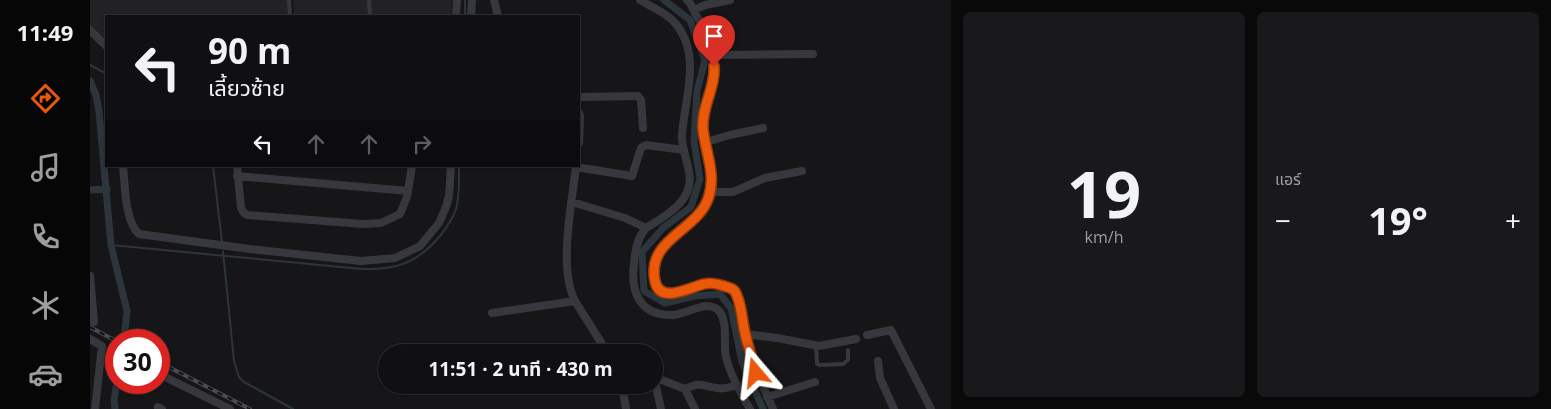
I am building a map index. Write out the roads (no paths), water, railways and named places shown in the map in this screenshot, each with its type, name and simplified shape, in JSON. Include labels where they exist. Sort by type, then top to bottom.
[{"type":"street","points":[[456,15],[457,0]]},
{"type":"street","points":[[471,15],[472,0]]},
{"type":"street","points":[[494,0],[498,15]]},
{"type":"street","points":[[640,0],[675,23],[684,36],[691,56],[682,140],[690,173],[690,185],[682,202],[667,215],[646,228],[642,233],[636,249],[633,269],[634,292],[644,306],[659,314],[673,315],[707,306],[714,307],[720,311],[723,321],[726,360],[750,409]]},
{"type":"street","points":[[687,0],[705,28],[712,47],[715,76],[706,106],[703,128],[712,175],[710,192],[702,212],[659,251],[653,265],[655,283],[662,292],[671,294],[706,283],[722,285],[733,289],[737,296],[756,373],[773,409]]},
{"type":"street","points":[[694,10],[705,5],[730,0]]},
{"type":"street","points":[[90,30],[105,45]]},
{"type":"street","points":[[713,55],[813,54]]},
{"type":"street","points":[[580,97],[638,96],[643,128]]},
{"type":"street","points":[[706,142],[763,128]]},
{"type":"street","points":[[602,344],[572,295],[568,276],[567,252],[576,167],[632,176],[641,148],[646,145],[684,150]]},
{"type":"street","points":[[123,167],[129,216],[131,224],[139,234],[361,261],[395,258],[420,246],[438,223],[446,207],[449,196],[451,167]]},
{"type":"street","points":[[236,167],[242,211],[251,215],[363,224],[381,222],[400,214],[408,192],[412,167]]},
{"type":"street","points":[[710,192],[733,192],[765,178],[802,171]]},
{"type":"street","points":[[237,176],[408,192]]},
{"type":"street","points":[[572,202],[617,215],[646,228]]},
{"type":"street","points":[[90,276],[94,322]]},
{"type":"street","points":[[492,313],[575,301]]},
{"type":"street","points":[[867,335],[891,330],[931,409]]},
{"type":"street","points":[[745,334],[816,346],[856,339]]},
{"type":"street","points":[[90,339],[102,346],[95,409]]},
{"type":"street","points":[[878,361],[880,378],[894,409]]},
{"type":"street","points":[[170,379],[230,409]]},
{"type":"street","points":[[663,380],[685,389],[699,384],[717,389],[737,385]]},
{"type":"street","points":[[767,396],[815,382]]},
{"type":"street","points":[[685,389],[695,409]]},
{"type":"street","points":[[624,394],[626,409]]},
{"type":"street","points":[[658,394],[661,409]]},
{"type":"lane","points":[[289,0],[290,15]]},
{"type":"lane","points":[[369,0],[370,15]]},
{"type":"lane","points":[[816,346],[817,364],[820,365],[843,364],[848,360],[848,350]]},
{"type":"waterway","points":[[465,0],[465,15]]},
{"type":"waterway","points":[[664,0],[690,20],[705,60],[697,91],[694,141],[700,179],[691,207],[663,228],[642,252],[644,291],[665,303],[695,296],[720,294],[731,308],[742,362],[763,409]]},
{"type":"waterway","points":[[90,65],[105,73]]},
{"type":"waterway","points":[[90,81],[96,95],[99,111],[111,245],[127,311],[125,329]]},
{"type":"waterway","points":[[213,167],[222,242]]},
{"type":"waterway","points":[[111,245],[362,269],[396,266],[406,263],[423,253],[440,236],[449,223],[455,213],[457,204],[459,167]]},
{"type":"waterway","points":[[90,190],[107,189]]},
{"type":"waterway","points":[[223,251],[234,361],[239,377],[244,382],[293,409]]},
{"type":"waterway","points":[[115,394],[115,409]]},
{"type":"railway","points":[[90,327],[105,335]]},
{"type":"railway","points":[[170,368],[250,409]]}]
